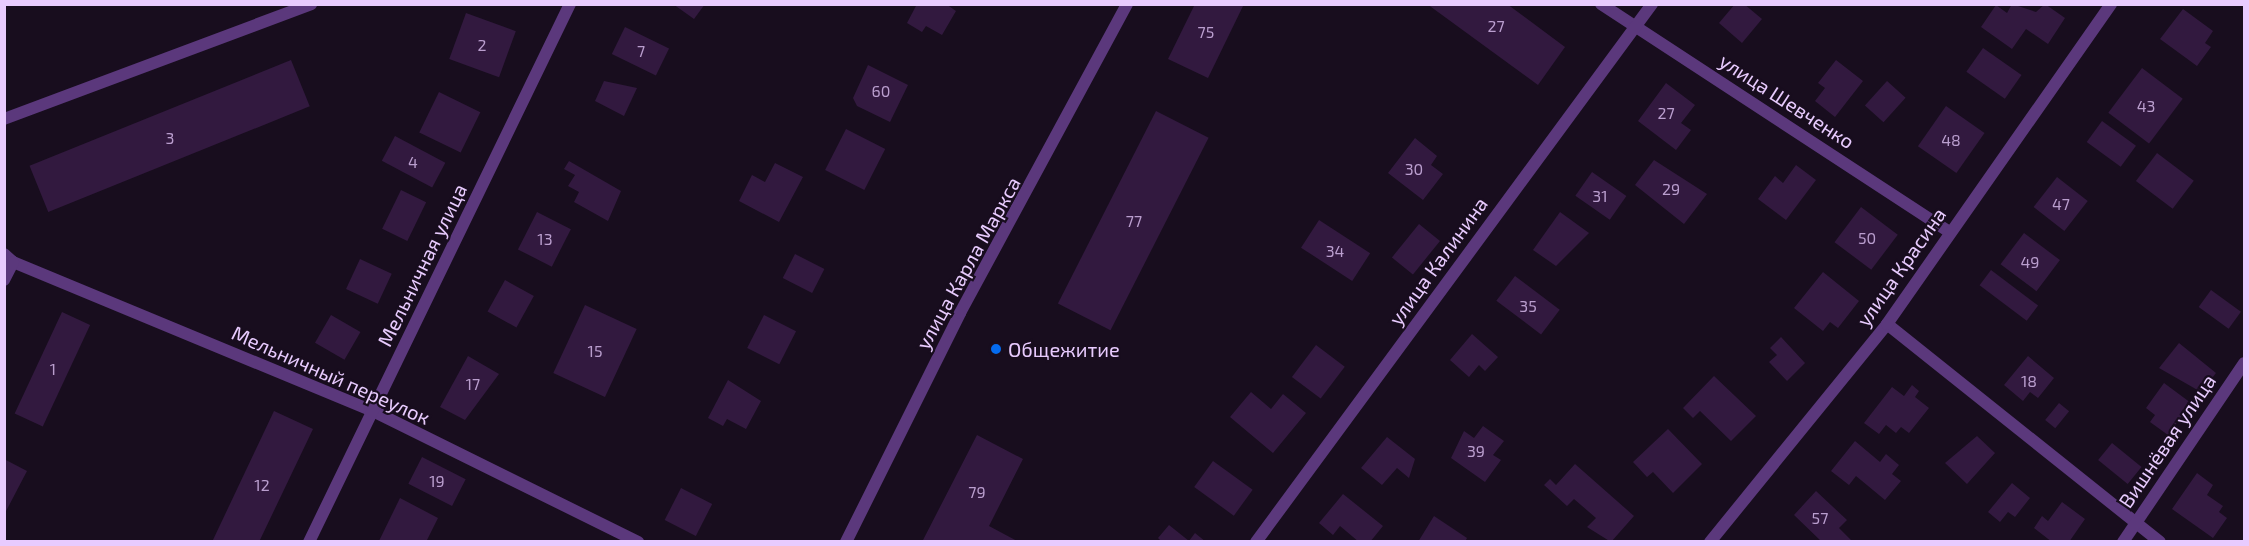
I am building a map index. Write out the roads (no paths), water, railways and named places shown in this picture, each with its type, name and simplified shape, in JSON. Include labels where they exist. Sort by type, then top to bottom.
[{"type":"street","points":[[4,119],[310,4]]},
{"type":"street","name":"Мельничная улица","points":[[309,542],[570,4]]},
{"type":"street","name":"улица Карла Маркса","points":[[846,542],[960,313],[1127,4]]},
{"type":"street","name":"улица Шевченко","points":[[1601,4],[1950,232]]},
{"type":"street","name":"улица Калинина","points":[[1256,542],[1652,4]]},
{"type":"street","name":"улица Красина","points":[[1710,542],[1887,324],[2111,4]]},
{"type":"street","points":[[4,280],[9,258]]},
{"type":"street","name":"Мельничный переулок","points":[[9,258],[373,411],[639,542]]},
{"type":"street","points":[[1887,324],[2160,542]]},
{"type":"street","name":"Вишнёвая улица","points":[[2122,542],[2244,363]]},
{"type":"place","name":"Общежитие","points":[[996,349]]}]
